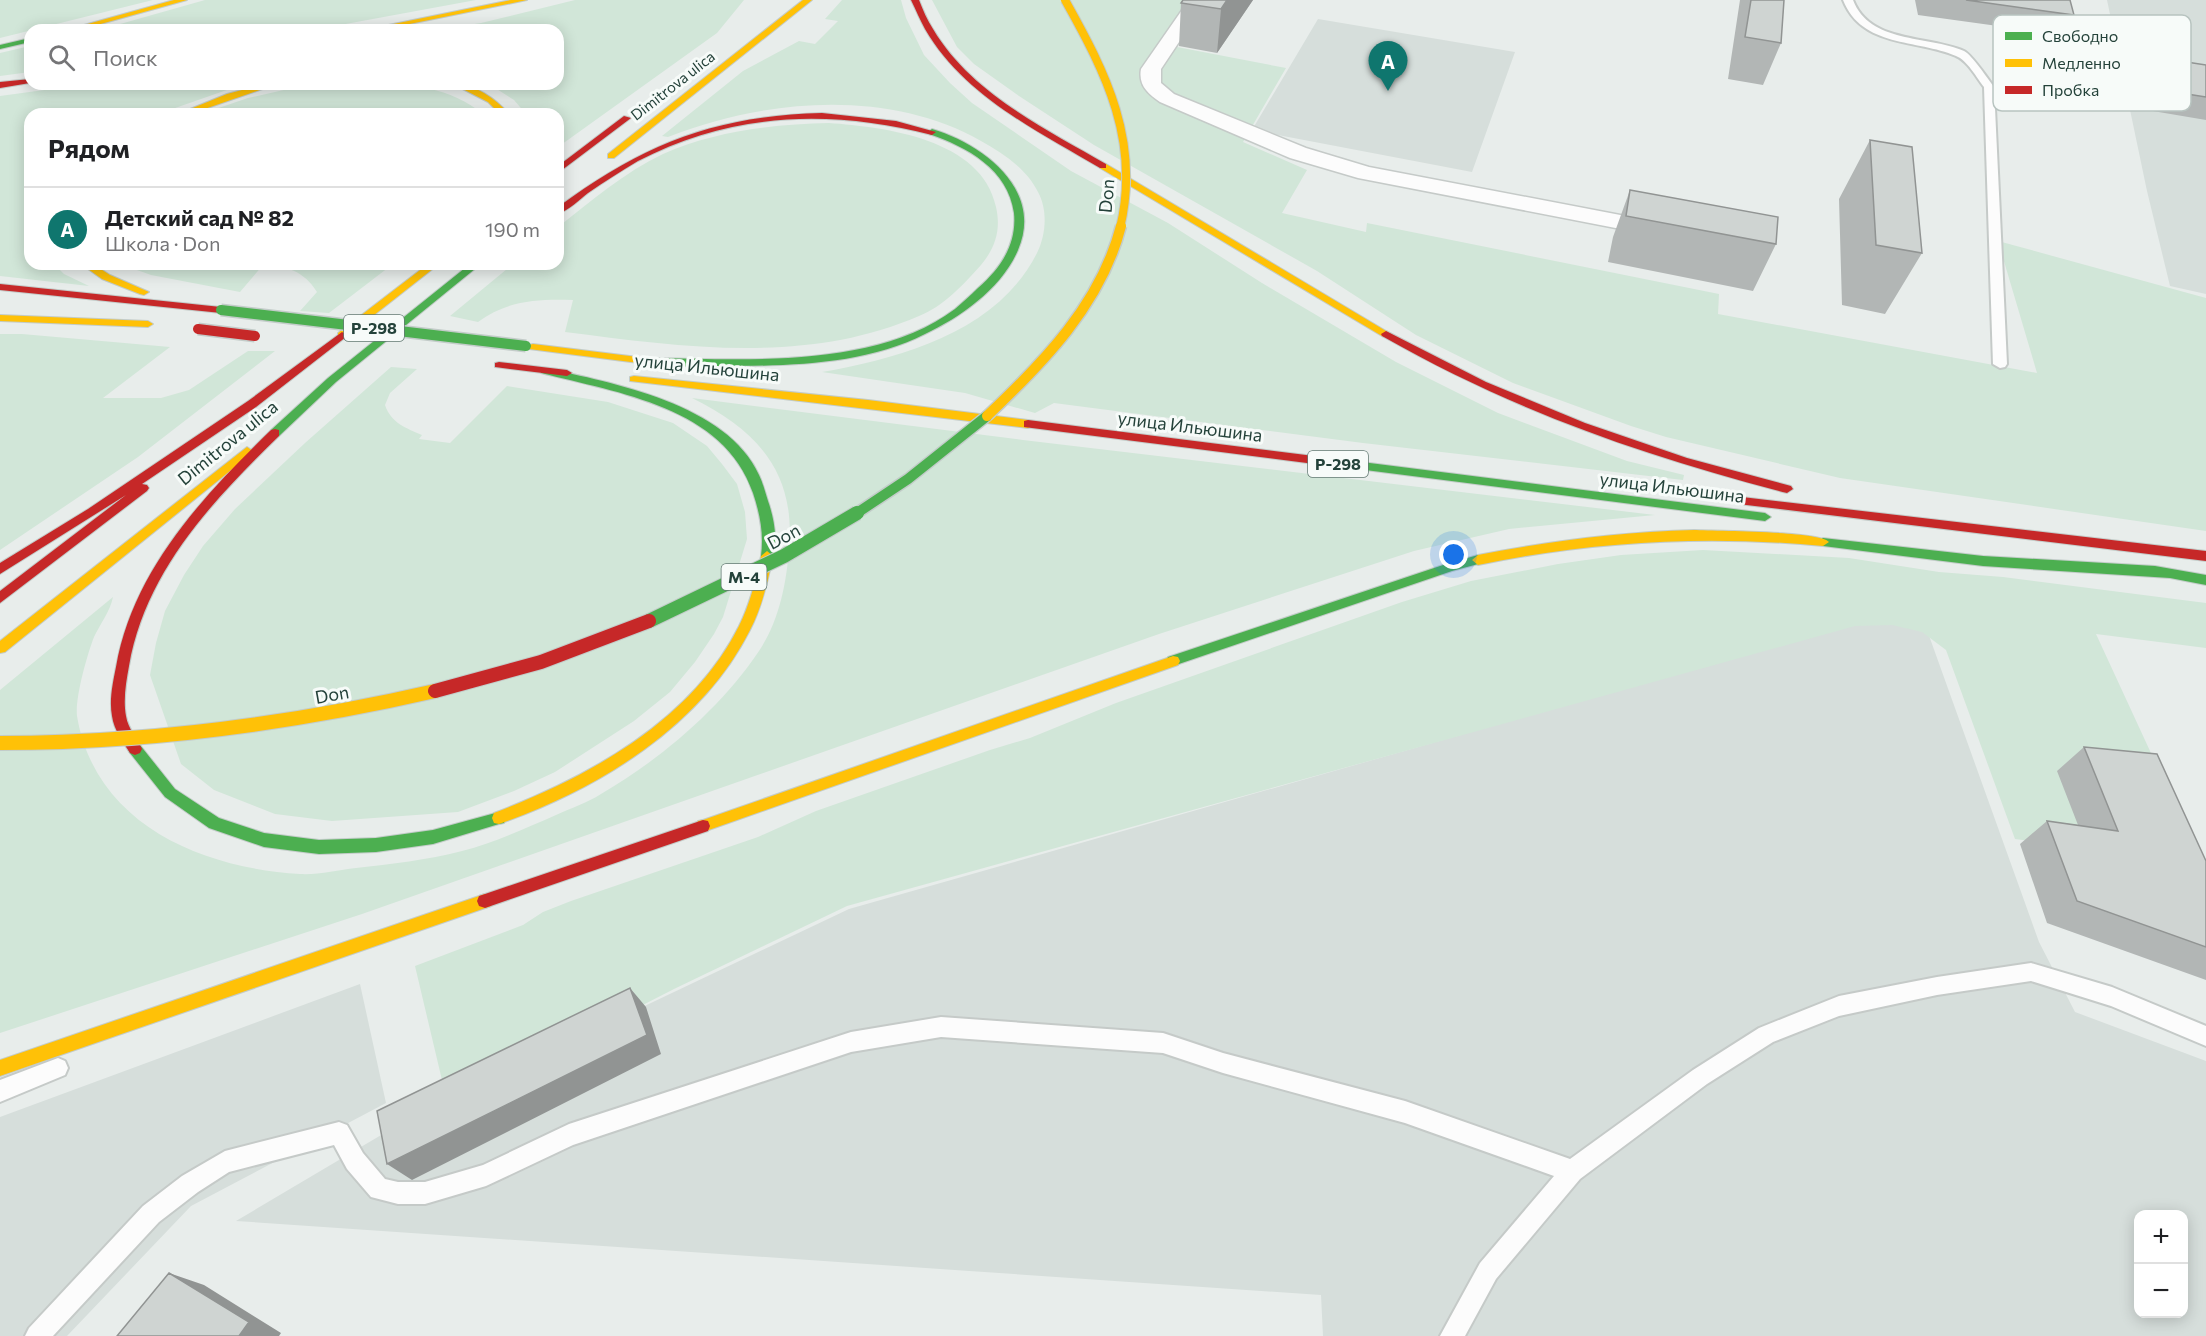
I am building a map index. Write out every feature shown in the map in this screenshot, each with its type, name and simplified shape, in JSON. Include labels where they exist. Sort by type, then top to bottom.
[{"type":"main road","points":[[93,24],[183,0]]},
{"type":"main road","points":[[399,24],[523,0]]},
{"type":"main road","name":"Dimitrova ulica","points":[[564,194],[808,0]]},
{"type":"main road","points":[[915,0],[935,39],[951,62],[1014,113],[1415,351],[1503,396],[1592,432],[1655,453],[1796,491]]},
{"type":"main road","name":"Don","points":[[0,743],[159,740],[252,727],[352,710],[450,687],[541,662],[641,624],[794,553],[856,517],[916,476],[1014,392],[1063,337],[1102,280],[1115,254],[1124,221],[1128,193],[1126,143],[1116,101],[1092,49],[1065,0]]},
{"type":"main road","points":[[0,46],[24,41]]},
{"type":"main road","points":[[0,85],[24,82]]},
{"type":"main road","points":[[200,108],[255,90]]},
{"type":"main road","points":[[470,90],[491,100],[499,108]]},
{"type":"main road","name":"Dimitrova ulica","points":[[564,165],[639,108]]},
{"type":"main road","points":[[564,207],[599,181],[646,153],[673,142],[740,123],[796,116],[850,115],[895,122],[934,132],[969,147],[997,167],[1014,194],[1020,222],[1018,240],[1011,259],[984,291],[941,322],[894,341],[835,357],[767,363],[651,361]]},
{"type":"main road","points":[[95,270],[140,291],[195,307]]},
{"type":"main road","points":[[351,328],[411,270]]},
{"type":"main road","name":"Dimitrova ulica","points":[[0,598],[426,270]]},
{"type":"main road","name":"Dimitrova ulica","points":[[0,648],[286,421],[389,333],[468,270]]},
{"type":"main road","points":[[389,333],[478,270]]},
{"type":"main road","name":"Р-298","points":[[0,287],[195,307]]},
{"type":"main road","points":[[0,301],[167,325],[0,318]]},
{"type":"main road","name":"улица Ильюшина","points":[[195,307],[651,361],[755,376]]},
{"type":"main road","points":[[193,329],[267,338]]},
{"type":"main road","name":"Р-298","points":[[314,343],[395,353]]},
{"type":"main road","name":"улица Ильюшина","points":[[493,365],[868,404],[1676,507],[2030,549],[2206,580]]},
{"type":"main road","points":[[286,421],[215,496],[171,551],[146,593],[131,625],[120,663],[119,719],[147,769],[188,809],[230,832],[297,846],[340,848],[383,844],[459,831],[537,805],[594,775],[639,745],[681,711],[716,672],[744,631],[757,601],[770,539],[766,512],[755,475],[721,435],[698,419],[669,404],[631,390],[545,371]]},
{"type":"main road","name":"улица Ильюшина","points":[[813,384],[1837,514],[2206,556]]},
{"type":"main road","name":"Р-298","points":[[0,569],[52,538],[252,404]]},
{"type":"main road","name":"Р-298","points":[[1827,497],[2164,550]]},
{"type":"main road","points":[[0,1068],[1250,634],[1450,567],[1512,553],[1593,540],[1649,536],[1729,535],[1783,537],[1983,561],[2175,574]]},
{"type":"street","points":[[1198,0],[1151,69],[1149,79],[1154,90],[1167,98],[1298,153],[1366,173],[1684,234]]},
{"type":"lane","points":[[1848,0],[1852,10],[1865,25],[1896,38],[1962,54],[1989,87],[2000,364]]},
{"type":"lane","points":[[0,1091],[72,1062],[282,986],[502,895]]},
{"type":"lane","points":[[1452,1336],[1488,1271],[1572,1171],[1700,1077],[1766,1035],[1839,1006],[1937,986],[2031,972],[2112,997],[2206,1036]]},
{"type":"lane","points":[[37,1336],[151,1214],[225,1162],[339,1133],[355,1161],[379,1189],[398,1193],[425,1193],[486,1174],[569,1135],[841,1045],[941,1027],[1163,1043],[1223,1063],[1405,1112],[1572,1171]]},
{"type":"shaded area","points":[[2107,0],[2206,0],[2206,294],[2170,286],[2130,111],[2191,111],[2191,15],[2110,15]]},
{"type":"shaded area","points":[[1318,19],[1515,52],[1472,172],[1252,130]]},
{"type":"shaded area","points":[[1893,622],[1927,630],[2039,942],[2075,1012],[2206,1061],[2206,1336],[1323,1336],[1321,1295],[236,1221],[415,1115],[849,909],[1854,623]]},
{"type":"shaded area","points":[[360,984],[386,1103],[191,1206],[67,1336],[0,1336],[0,1117]]},
{"type":"green space","points":[[0,0],[153,0],[56,24],[24,24],[24,32],[0,38]]},
{"type":"green space","points":[[205,0],[476,0],[346,24],[120,24]]},
{"type":"green space","points":[[575,0],[744,0],[717,33],[564,143],[564,108],[521,108],[514,100],[498,90],[564,90],[564,24],[475,24]]},
{"type":"green space","points":[[842,0],[901,0],[906,18],[924,55],[972,103],[1071,171],[1168,223],[1262,283],[1396,362],[1498,413],[1627,461],[1684,475],[1683,480],[1363,443],[1054,403],[1035,413],[965,393],[822,372],[915,349],[973,321],[998,303],[1020,280],[1037,253],[1045,222],[1038,192],[1028,176],[1014,162],[981,141],[945,124],[906,113],[866,106],[826,105],[785,108],[744,114],[668,137],[662,136],[743,71],[799,41],[815,44],[838,21],[825,19]]},
{"type":"green space","points":[[932,0],[1210,0],[1177,47],[1286,68],[1243,142],[1307,170],[1282,213],[1366,232],[1367,223],[1719,294],[1718,314],[2037,373],[1998,241],[2206,298],[2206,531],[1840,478],[1666,437],[1513,383],[1416,335],[1317,271],[1094,145],[1019,96],[974,64],[957,47]]},
{"type":"green space","points":[[24,47],[24,73],[0,76],[0,53]]},
{"type":"green space","points":[[44,90],[227,90],[175,108],[24,108],[24,270],[60,270],[89,286],[0,276],[0,96]]},
{"type":"green space","points":[[283,90],[435,90],[464,101],[474,108],[219,108]]},
{"type":"green space","points":[[829,123],[877,128],[928,141],[952,152],[972,166],[987,184],[996,207],[998,223],[996,238],[986,258],[953,294],[928,312],[876,331],[832,341],[788,347],[744,348],[654,343],[565,332],[573,300],[524,302],[500,309],[478,322],[450,316],[506,270],[564,270],[564,222],[622,178],[649,161],[683,146],[723,134],[787,125]]},
{"type":"green space","points":[[137,270],[259,270],[240,292],[151,275]]},
{"type":"green space","points":[[292,270],[385,270],[329,313],[300,311],[317,292],[301,274]]},
{"type":"green space","points":[[0,334],[170,347],[103,398],[161,398],[189,390],[248,351],[275,351],[138,457],[0,550]]},
{"type":"green space","points":[[391,367],[417,369],[390,393],[385,405],[395,421],[422,435],[419,439],[450,443],[507,386],[608,402],[673,423],[707,446],[737,484],[745,512],[747,539],[723,617],[695,662],[670,692],[634,721],[555,772],[514,791],[458,812],[332,821],[275,814],[214,790],[181,764],[150,675],[156,643],[165,611],[203,546],[235,509]]},
{"type":"green space","points":[[692,398],[1655,515],[1509,529],[1414,551],[1159,634],[362,914],[0,1033],[0,690],[113,597],[88,654],[80,688],[77,716],[88,754],[106,785],[129,812],[158,833],[191,850],[226,862],[263,870],[307,874],[436,857],[474,848],[522,830],[596,797],[667,749],[708,713],[726,693],[759,651],[772,627],[786,576],[789,550],[790,522],[779,476],[768,457],[754,440],[736,425]]},
{"type":"green space","points":[[1703,550],[1849,558],[1939,572],[2003,577],[2206,603],[2206,648],[2096,634],[2162,777],[2114,852],[2015,839],[1946,650],[1922,632],[1892,625],[1855,626],[847,906],[674,989],[516,1070],[446,1097],[415,966],[523,925],[543,912],[571,901],[758,837],[816,811],[1030,738],[1116,703],[1402,602],[1471,581],[1558,564],[1621,555]]},
{"type":"building","points":[[1183,0],[1227,0],[1221,9],[1181,3]]},
{"type":"building","points":[[1751,0],[1784,0],[1781,43],[1745,37]]},
{"type":"building","points":[[1966,0],[2070,0],[2074,15]]},
{"type":"building","points":[[2191,63],[2206,65],[2206,97],[2191,95]]},
{"type":"building","points":[[1870,140],[1912,147],[1922,253],[1876,245]]},
{"type":"building","points":[[1630,190],[1778,217],[1776,244],[1626,216]]},
{"type":"building","points":[[2084,747],[2157,754],[2206,861],[2206,947],[2077,901],[2047,821],[2118,831]]},
{"type":"building","points":[[630,988],[647,1035],[387,1164],[377,1111]]},
{"type":"building","points":[[169,1273],[249,1322],[239,1336],[117,1336]]},
{"type":"traffic: fast","points":[[0,47],[24,41]]},
{"type":"traffic: fast","points":[[659,361],[746,363],[835,356],[879,348],[920,333],[957,312],[990,283],[1009,259],[1019,231],[1018,210],[1007,181],[987,159],[960,143],[932,132]]},
{"type":"traffic: fast","points":[[275,433],[332,380],[469,270]]},
{"type":"traffic: fast","points":[[221,310],[526,346]]},
{"type":"traffic: fast","points":[[545,371],[610,386],[645,397],[678,410],[708,427],[733,448],[753,474],[767,519],[767,556]]},
{"type":"traffic: fast","points":[[649,621],[741,578],[826,532],[908,479],[987,416]]},
{"type":"traffic: fast","points":[[1338,463],[1765,517]]},
{"type":"traffic: fast","points":[[1823,542],[1983,561],[2175,574]]},
{"type":"traffic: fast","points":[[1173,661],[1450,567],[1478,560]]},
{"type":"traffic: fast","points":[[2155,571],[2206,580]]},
{"type":"traffic: fast","points":[[135,749],[170,793],[214,823],[264,840],[319,847],[376,845],[433,837],[499,818]]},
{"type":"traffic: slow","points":[[93,24],[183,0]]},
{"type":"traffic: slow","points":[[399,24],[523,0]]},
{"type":"traffic: slow","points":[[611,156],[808,0]]},
{"type":"traffic: slow","points":[[987,416],[1049,354],[1076,319],[1099,283],[1116,245],[1126,204],[1127,161],[1119,116],[1102,71],[1065,0]]},
{"type":"traffic: slow","points":[[198,108],[252,90]]},
{"type":"traffic: slow","points":[[470,90],[491,100],[499,108]]},
{"type":"traffic: slow","points":[[1103,166],[1386,334]]},
{"type":"traffic: slow","points":[[95,270],[106,277],[144,292]]},
{"type":"traffic: slow","points":[[342,335],[426,270]]},
{"type":"traffic: slow","points":[[0,318],[148,324]]},
{"type":"traffic: slow","points":[[533,347],[670,364]]},
{"type":"traffic: slow","points":[[634,379],[1028,424]]},
{"type":"traffic: slow","points":[[0,648],[247,451]]},
{"type":"traffic: slow","points":[[1478,560],[1564,544],[1650,536],[1737,535],[1823,542]]},
{"type":"traffic: slow","points":[[499,818],[533,805],[604,768],[671,720],[700,692],[725,662],[744,630],[758,594],[767,556]]},
{"type":"traffic: slow","points":[[703,826],[1173,661]]},
{"type":"traffic: slow","points":[[0,743],[110,741],[219,731],[274,724],[435,691]]},
{"type":"traffic: slow","points":[[0,1068],[485,901]]},
{"type":"traffic: jam","points":[[915,0],[929,29],[947,55],[969,78],[1020,116],[1103,166]]},
{"type":"traffic: jam","points":[[0,85],[24,82]]},
{"type":"traffic: jam","points":[[564,207],[609,175],[642,156],[711,129],[748,121],[785,116],[859,117],[932,132]]},
{"type":"traffic: jam","points":[[564,165],[627,118]]},
{"type":"traffic: jam","points":[[0,287],[221,310]]},
{"type":"traffic: jam","points":[[198,329],[255,336]]},
{"type":"traffic: jam","points":[[1386,334],[1482,385],[1581,426],[1683,460],[1787,489]]},
{"type":"traffic: jam","points":[[0,569],[92,512],[252,404],[342,335]]},
{"type":"traffic: jam","points":[[499,365],[567,373]]},
{"type":"traffic: jam","points":[[1028,424],[1338,463]]},
{"type":"traffic: jam","points":[[135,749],[121,725],[118,706],[126,644],[138,609],[175,544],[224,485],[275,433]]},
{"type":"traffic: jam","points":[[0,598],[143,488]]},
{"type":"traffic: jam","points":[[1742,501],[2206,556]]},
{"type":"traffic: jam","points":[[435,691],[541,662],[649,621]]},
{"type":"traffic: jam","points":[[485,901],[703,826]]},
{"type":"place","name":"Детский сад № 82","points":[[1388,91]]}]
